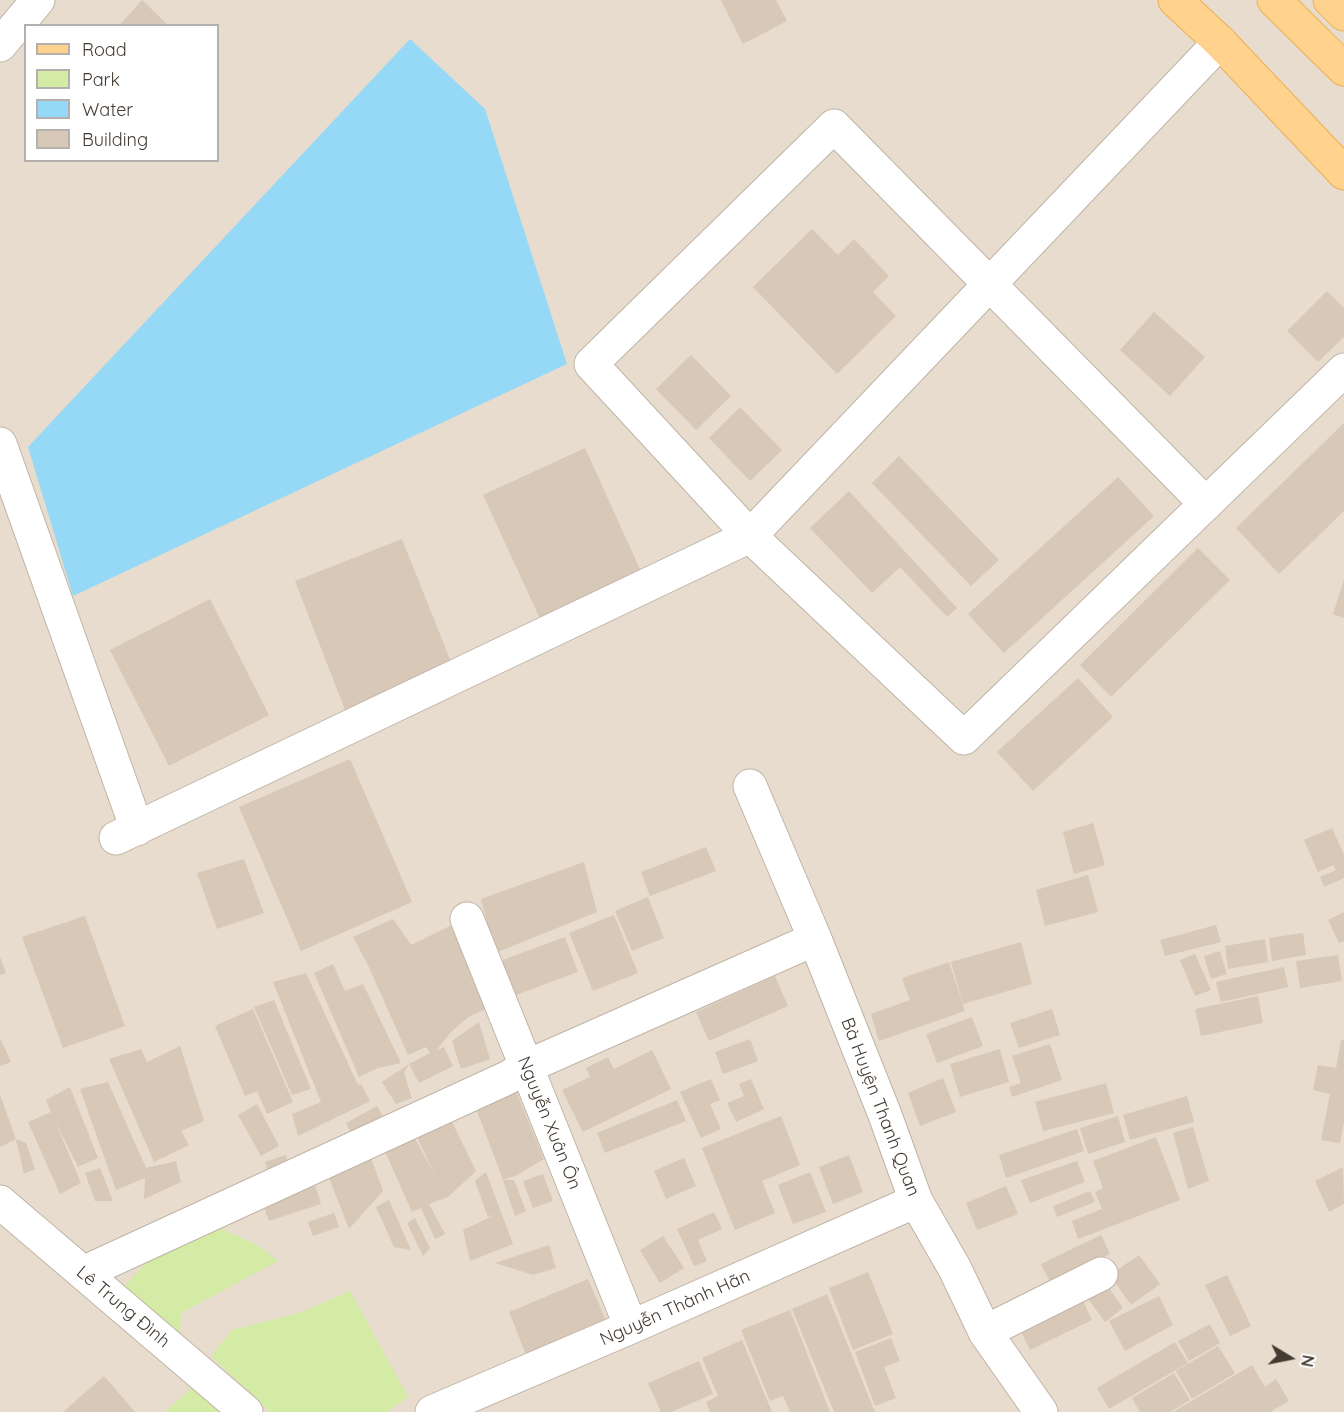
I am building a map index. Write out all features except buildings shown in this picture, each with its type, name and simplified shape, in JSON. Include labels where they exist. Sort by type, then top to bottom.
[{"type":"main road","points":[[1175,0],[1220,42],[1344,173]]},
{"type":"main road","points":[[1274,0],[1344,69]]},
{"type":"main road","points":[[1330,0],[1344,14]]},
{"type":"street","points":[[0,45],[38,0]]},
{"type":"street","points":[[0,444],[126,834],[750,536],[1220,42]]},
{"type":"street","points":[[1206,504],[834,126],[591,364],[750,536],[964,738],[1206,504],[1344,370]]},
{"type":"street","name":"Bà Huyện Thanh Quan","points":[[750,786],[815,939],[885,1115],[916,1201],[955,1269],[985,1332],[1041,1412]]},
{"type":"street","name":"Nguyễn Xuân Ôn","points":[[467,919],[632,1328]]},
{"type":"street","points":[[83,1273],[497,1083],[526,1067],[815,939]]},
{"type":"street","name":"Nguyễn Thành Hãn","points":[[432,1412],[632,1328],[916,1201]]},
{"type":"street","name":"Lê Trung Đình","points":[[0,1202],[246,1412]]},
{"type":"street","points":[[985,1332],[1101,1274]]},
{"type":"shaded area","points":[[0,0],[1344,0],[1344,1412],[0,1412]]},
{"type":"green space","points":[[201,1219],[257,1245],[278,1261],[181,1313],[180,1334],[123,1288],[152,1256]]},
{"type":"green space","points":[[350,1291],[408,1397],[387,1412],[270,1412],[211,1356],[232,1330],[299,1313]]},
{"type":"green space","points":[[197,1383],[231,1412],[165,1412]]},
{"type":"water","points":[[410,39],[485,109],[567,364],[73,596],[28,447]]}]
